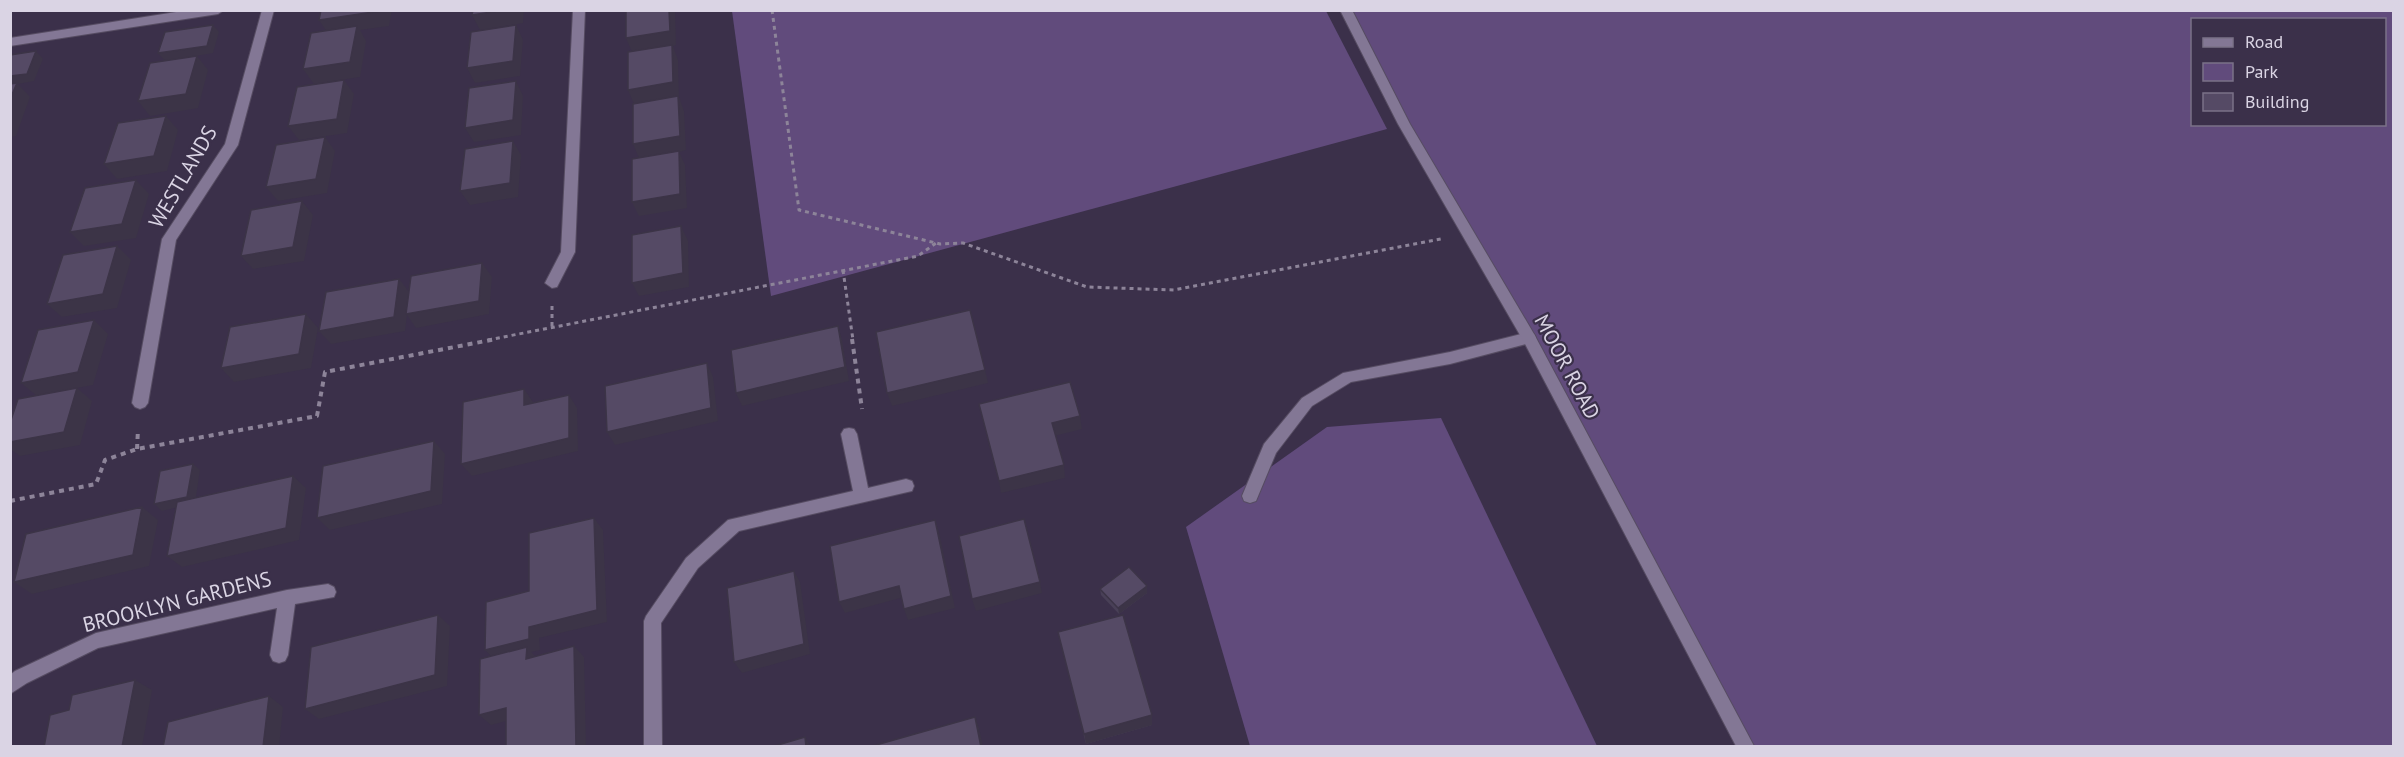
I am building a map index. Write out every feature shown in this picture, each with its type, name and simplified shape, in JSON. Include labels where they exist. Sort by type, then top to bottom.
[{"type":"street","points":[[10,42],[218,10]]},
{"type":"street","name":"WESTLANDS","points":[[140,403],[169,239],[231,145],[268,10]]},
{"type":"street","points":[[552,283],[568,252],[579,10]]},
{"type":"street","name":"MOOR ROAD","points":[[1346,10],[1404,124],[1529,338],[1745,747]]},
{"type":"street","points":[[1250,496],[1270,449],[1307,402],[1348,377],[1450,358],[1529,338]]},
{"type":"street","points":[[849,434],[862,495]]},
{"type":"street","points":[[653,747],[652,621],[692,563],[734,525],[906,486]]},
{"type":"street","name":"BROOKLYN GARDENS","points":[[10,686],[21,677],[96,641],[287,598],[328,592]]},
{"type":"street","points":[[279,656],[287,598]]},
{"type":"path","points":[[772,10],[799,210],[936,243],[963,243],[1087,286],[1174,290],[1441,239]]},
{"type":"path","points":[[10,501],[96,484],[105,460],[137,449],[316,416],[326,372],[918,256],[936,243]]},
{"type":"path","points":[[843,270],[863,418],[849,434]]},
{"type":"green space","points":[[732,11],[1326,11],[1387,129],[771,296]]},
{"type":"green space","points":[[1349,11],[2393,11],[2393,746],[1745,746],[1529,338],[1404,124]]},
{"type":"green space","points":[[1441,418],[1597,746],[1250,746],[1186,527],[1327,427]]},
{"type":"building","points":[[321,10],[380,10],[380,11],[319,20]]},
{"type":"building","points":[[473,10],[504,10],[472,15]]},
{"type":"building","points":[[626,10],[669,10],[670,31],[626,38]]},
{"type":"building","points":[[213,25],[207,46],[158,53],[165,32]]},
{"type":"building","points":[[516,25],[513,61],[467,68],[471,32]]},
{"type":"building","points":[[357,26],[350,62],[303,69],[311,33]]},
{"type":"building","points":[[672,45],[673,82],[628,90],[628,52]]},
{"type":"building","points":[[36,51],[27,74],[10,76],[10,55]]},
{"type":"building","points":[[197,56],[186,94],[138,101],[150,63]]},
{"type":"building","points":[[344,80],[337,119],[288,126],[297,87]]},
{"type":"building","points":[[516,81],[513,120],[465,128],[469,88]]},
{"type":"building","points":[[17,83],[10,99],[10,84]]},
{"type":"building","points":[[678,96],[680,136],[633,144],[633,104]]},
{"type":"building","points":[[166,116],[154,156],[104,164],[118,123]]},
{"type":"building","points":[[325,137],[316,179],[266,187],[276,145]]},
{"type":"building","points":[[513,141],[510,183],[460,191],[465,149]]},
{"type":"building","points":[[679,151],[680,194],[632,202],[632,159]]},
{"type":"building","points":[[136,180],[122,224],[70,232],[85,188]]},
{"type":"building","points":[[302,201],[293,247],[241,256],[251,210]]},
{"type":"building","points":[[681,226],[683,273],[632,283],[632,235]]},
{"type":"building","points":[[117,246],[103,294],[47,304],[63,255]]},
{"type":"building","points":[[482,263],[479,301],[406,314],[411,276]]},
{"type":"building","points":[[399,279],[394,317],[319,331],[326,292]]},
{"type":"building","points":[[970,310],[985,370],[887,393],[876,332]]},
{"type":"building","points":[[306,314],[299,354],[221,368],[230,327]]},
{"type":"building","points":[[94,320],[78,372],[21,383],[38,330]]},
{"type":"building","points":[[838,326],[845,367],[736,393],[731,350]]},
{"type":"building","points":[[707,363],[711,408],[607,432],[605,386]]},
{"type":"building","points":[[1070,382],[1080,416],[1052,423],[1064,465],[999,481],[979,404]]},
{"type":"building","points":[[77,388],[64,432],[10,442],[10,423],[18,399]]},
{"type":"building","points":[[524,389],[524,405],[569,395],[569,438],[461,464],[463,402]]},
{"type":"building","points":[[434,441],[431,491],[317,518],[323,466]]},
{"type":"building","points":[[193,464],[187,497],[154,504],[160,471]]},
{"type":"building","points":[[293,476],[286,528],[167,556],[177,502]]},
{"type":"building","points":[[142,507],[133,555],[14,582],[26,534]]},
{"type":"building","points":[[594,518],[597,610],[529,627],[529,639],[485,650],[486,602],[529,591],[529,533]]},
{"type":"building","points":[[1024,519],[1040,582],[972,599],[959,536]]},
{"type":"building","points":[[935,520],[951,596],[904,609],[899,586],[839,602],[830,546]]},
{"type":"building","points":[[1129,567],[1147,586],[1118,608],[1100,589]]},
{"type":"building","points":[[794,571],[804,644],[734,662],[727,588]]},
{"type":"building","points":[[438,615],[435,675],[305,709],[311,647]]},
{"type":"building","points":[[1123,615],[1152,715],[1084,734],[1058,632]]},
{"type":"building","points":[[574,646],[576,747],[506,747],[506,708],[479,715],[480,659],[527,647],[526,659]]},
{"type":"building","points":[[135,680],[122,747],[44,747],[50,715],[69,710],[72,695]]},
{"type":"building","points":[[269,696],[263,747],[163,747],[168,722]]},
{"type":"building","points":[[975,717],[981,747],[869,747]]},
{"type":"building","points":[[805,737],[806,747],[771,747]]}]
